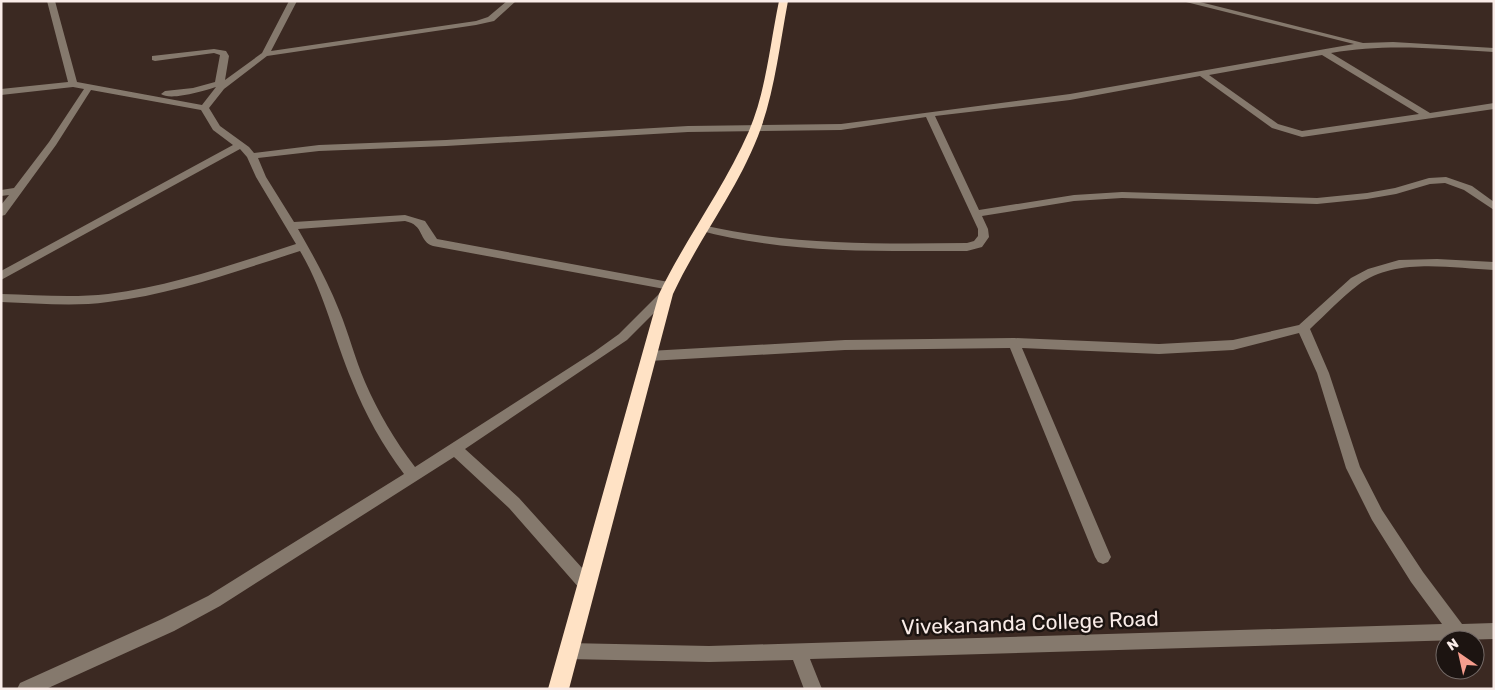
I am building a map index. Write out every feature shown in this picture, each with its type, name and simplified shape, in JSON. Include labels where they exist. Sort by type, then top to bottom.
[{"type":"highway","points":[[558,689],[668,290],[737,168],[755,128],[767,86],[784,1]]},
{"type":"street","points":[[51,1],[73,84]]},
{"type":"street","points":[[204,108],[229,80],[265,54],[293,1]]},
{"type":"street","points":[[265,54],[476,23],[491,19],[512,1]]},
{"type":"street","points":[[1186,1],[1326,36],[1371,45]]},
{"type":"street","points":[[252,156],[319,148],[688,129],[841,127],[1070,97],[1371,45],[1393,44],[1494,50]]},
{"type":"street","points":[[155,58],[214,51],[223,53],[225,56],[219,84]]},
{"type":"street","points":[[1323,52],[1427,115]]},
{"type":"street","points":[[1201,74],[1275,126],[1302,134],[1494,106]]},
{"type":"street","points":[[145,96],[193,91],[229,80]]},
{"type":"street","points":[[1,92],[73,84],[179,101],[204,108],[216,128],[252,156],[261,177],[309,257],[333,310],[356,374],[376,418],[395,452],[413,476]]},
{"type":"street","points":[[1,213],[53,143],[89,87]]},
{"type":"street","points":[[702,228],[729,236],[846,247],[967,247],[978,244],[984,237],[983,229],[929,114]]},
{"type":"street","points":[[1,276],[240,145]]},
{"type":"street","points":[[975,214],[1065,199],[1122,196],[1317,201],[1367,196],[1396,191],[1429,181],[1446,180],[1468,188],[1494,207]]},
{"type":"street","points":[[1,193],[19,191]]},
{"type":"street","points":[[291,226],[405,218],[418,220],[424,226],[427,236],[433,242],[668,290]]},
{"type":"street","points":[[1,298],[53,300],[106,298],[166,288],[302,246]]},
{"type":"street","points":[[649,356],[845,345],[1014,343],[1159,349],[1233,345],[1303,328],[1355,281],[1372,272],[1399,264],[1438,263],[1494,266]]},
{"type":"street","points":[[26,689],[168,625],[214,601],[413,476],[598,355],[623,336],[668,290]]},
{"type":"street","points":[[1303,328],[1323,373],[1353,468],[1377,515],[1417,577],[1457,630]]},
{"type":"street","points":[[1014,343],[1103,557]]},
{"type":"street","points":[[455,449],[514,503],[586,584]]},
{"type":"street","name":"Vivekananda College Road","points":[[568,651],[709,654],[1435,633]]},
{"type":"street","points":[[798,651],[814,689]]}]
